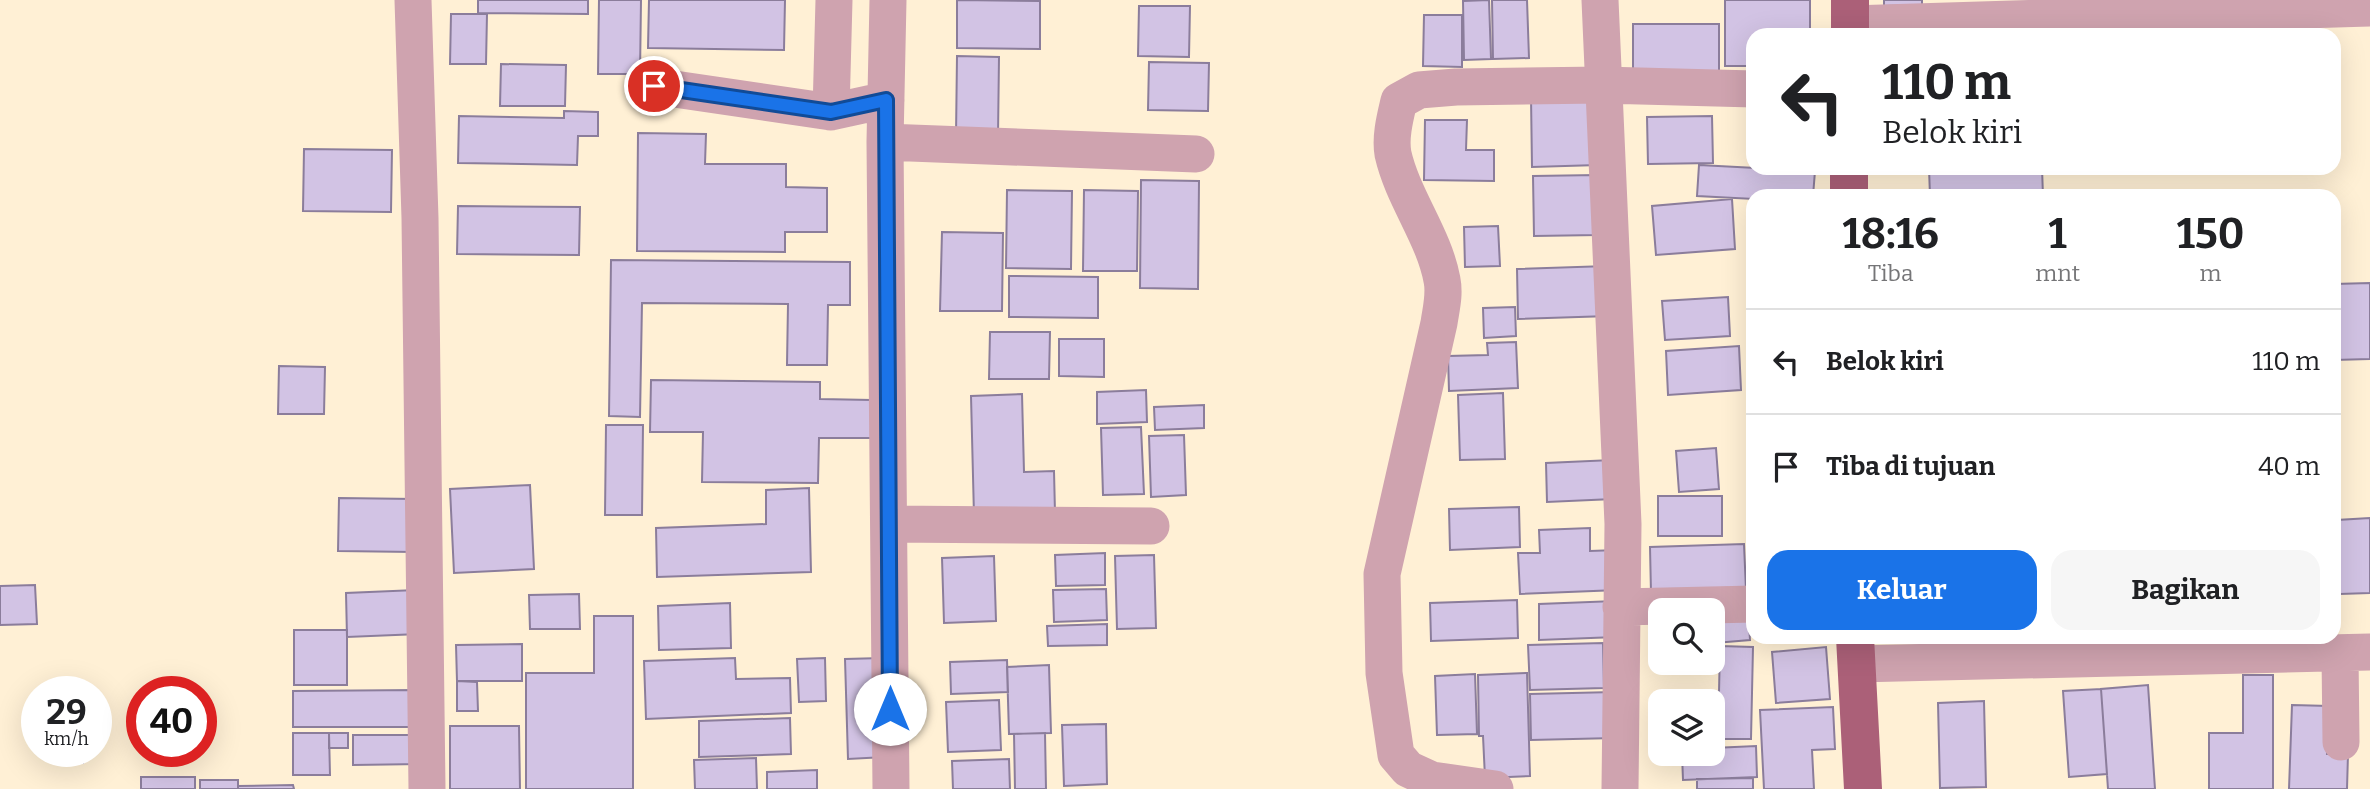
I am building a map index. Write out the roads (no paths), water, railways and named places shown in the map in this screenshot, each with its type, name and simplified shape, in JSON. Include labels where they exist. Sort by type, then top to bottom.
[{"type":"main road","points":[[1856,650],[1863,789]]},
{"type":"street","points":[[413,0],[420,218],[427,789]]},
{"type":"street","points":[[831,112],[834,0]]},
{"type":"street","points":[[888,0],[885,142],[891,789]]},
{"type":"street","points":[[1600,0],[1623,524],[1620,789]]},
{"type":"street","points":[[1850,20],[2370,8]]},
{"type":"street","points":[[1495,789],[1432,780],[1408,769],[1396,755],[1392,736],[1384,673],[1382,574],[1439,323],[1443,294],[1442,278],[1432,248],[1393,153],[1392,127],[1399,101],[1419,90],[1602,85],[1746,89]]},
{"type":"street","points":[[654,86],[831,112],[886,100]]},
{"type":"street","points":[[885,142],[1196,154]]},
{"type":"street","points":[[889,524],[1151,526]]},
{"type":"street","points":[[1621,607],[1746,604]]},
{"type":"street","points":[[1856,650],[2355,653],[2341,742]]}]
